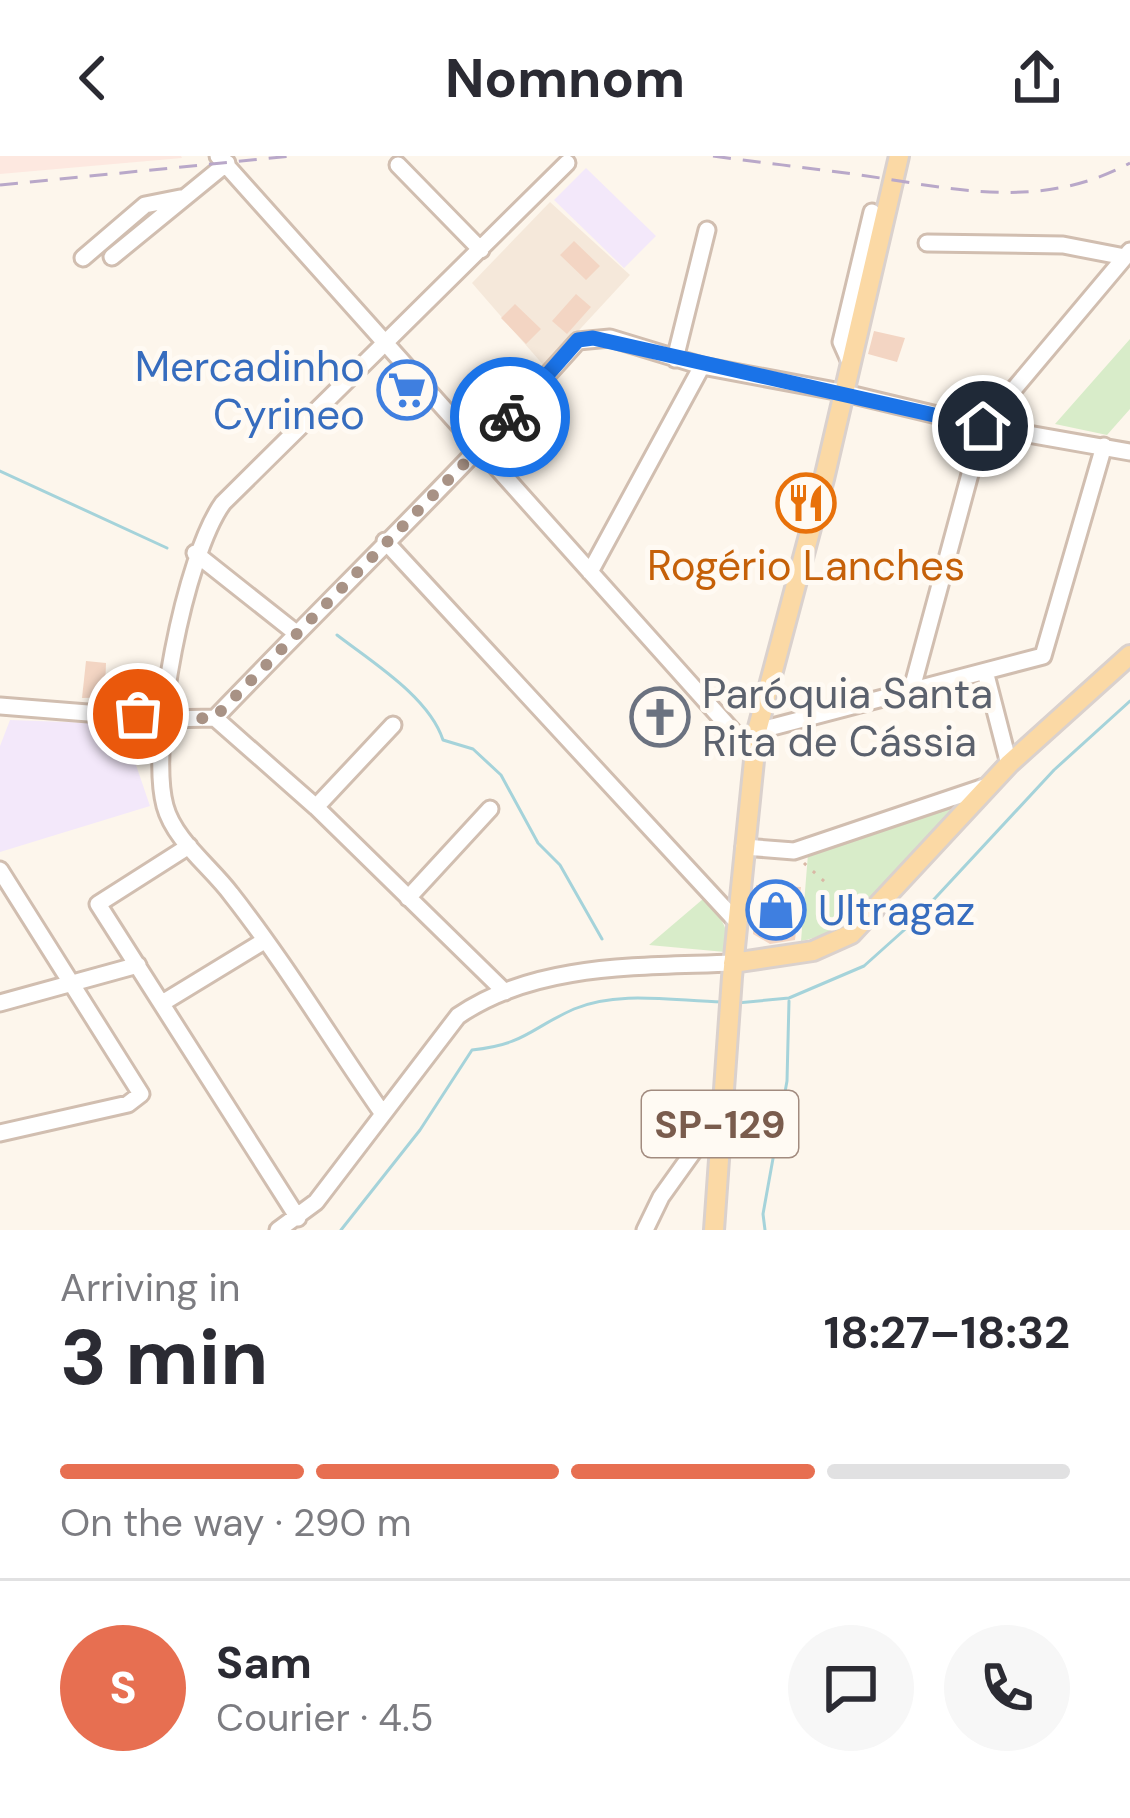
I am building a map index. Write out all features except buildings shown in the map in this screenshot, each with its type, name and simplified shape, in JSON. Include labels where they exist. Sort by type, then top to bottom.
[{"type":"main road","points":[[899,156],[824,478],[757,731],[733,963],[813,951],[850,934],[1009,764],[1130,655]]},
{"type":"main road","name":"SP-129","points":[[714,1230],[733,963]]},
{"type":"street","points":[[112,257],[223,158],[754,755]]},
{"type":"street","points":[[382,1114],[165,807],[163,719],[169,682],[195,554],[223,503],[567,163]]},
{"type":"street","points":[[398,165],[481,250]]},
{"type":"street","points":[[83,258],[145,205],[183,198]]},
{"type":"street","points":[[849,360],[841,342],[843,328],[872,212]]},
{"type":"street","points":[[675,358],[707,230]]},
{"type":"street","points":[[927,243],[1063,245],[1128,254]]},
{"type":"street","points":[[911,692],[983,426],[1128,254]]},
{"type":"street","points":[[214,718],[385,541],[481,450],[578,340],[610,338],[702,366],[983,426],[1128,449]]},
{"type":"street","points":[[590,572],[702,366]]},
{"type":"street","points":[[757,731],[986,675],[1043,656],[1105,446]]},
{"type":"street","points":[[385,541],[737,922]]},
{"type":"street","points":[[195,554],[296,633]]},
{"type":"street","points":[[986,675],[1009,764]]},
{"type":"street","points":[[138,714],[169,682]]},
{"type":"street","points":[[0,706],[163,719],[214,718],[316,807],[505,992]]},
{"type":"street","points":[[316,807],[393,725]]},
{"type":"street","points":[[744,847],[790,850],[990,785]]},
{"type":"street","points":[[408,898],[490,809]]},
{"type":"street","points":[[189,846],[98,904],[298,1218]]},
{"type":"street","points":[[0,869],[140,1090],[139,1099],[128,1104],[0,1133]]},
{"type":"street","points":[[164,1002],[264,941]]},
{"type":"street","points":[[278,1230],[316,1202],[458,1016],[505,992],[580,971],[733,963]]},
{"type":"street","points":[[0,1003],[138,965]]},
{"type":"street","points":[[645,1230],[661,1197],[721,1113]]},
{"type":"path","points":[[790,850],[825,882]]},
{"type":"shaded area","points":[[0,156],[181,156],[182,158],[0,174]]},
{"type":"shaded area","points":[[586,168],[656,236],[624,268],[554,200]]},
{"type":"shaded area","points":[[550,202],[630,275],[545,367],[472,283]]},
{"type":"shaded area","points":[[10,720],[122,724],[150,806],[0,852],[0,746]]},
{"type":"green space","points":[[1130,339],[1130,409],[1107,435],[1055,424]]},
{"type":"green space","points":[[960,804],[869,905],[825,934],[801,941],[808,854]]},
{"type":"green space","points":[[703,899],[726,929],[725,952],[649,945]]},
{"type":"waterway","points":[[0,471],[167,548]]},
{"type":"waterway","points":[[337,635],[413,695],[443,740],[473,749],[501,775],[538,843],[560,865],[602,939]]},
{"type":"waterway","points":[[737,1003],[789,998],[864,966],[912,923],[1054,770],[1130,701]]},
{"type":"waterway","points":[[341,1230],[420,1130],[472,1050],[516,1040],[591,1003],[628,998],[722,1002]]},
{"type":"waterway","points":[[765,1230],[763,1214],[787,1081],[789,1001]]},
{"type":"railway","points":[[0,185],[292,156]]},
{"type":"railway","points":[[713,156],[1011,192],[1070,186],[1130,163]]},
{"type":"way so far","points":[[138,714],[163,719],[214,718],[510,417]]},
{"type":"place","name":"Mercadinho Cyrineo","points":[[407,390]]},
{"type":"place","name":"Rogério Lanches","points":[[806,503]]},
{"type":"place","name":"Paróquia Santa Rita de Cássia","points":[[660,717]]},
{"type":"place","name":"Ultragaz","points":[[776,910]]},
{"type":"route","points":[[510,417],[578,340],[610,338],[702,366],[983,426]]}]
